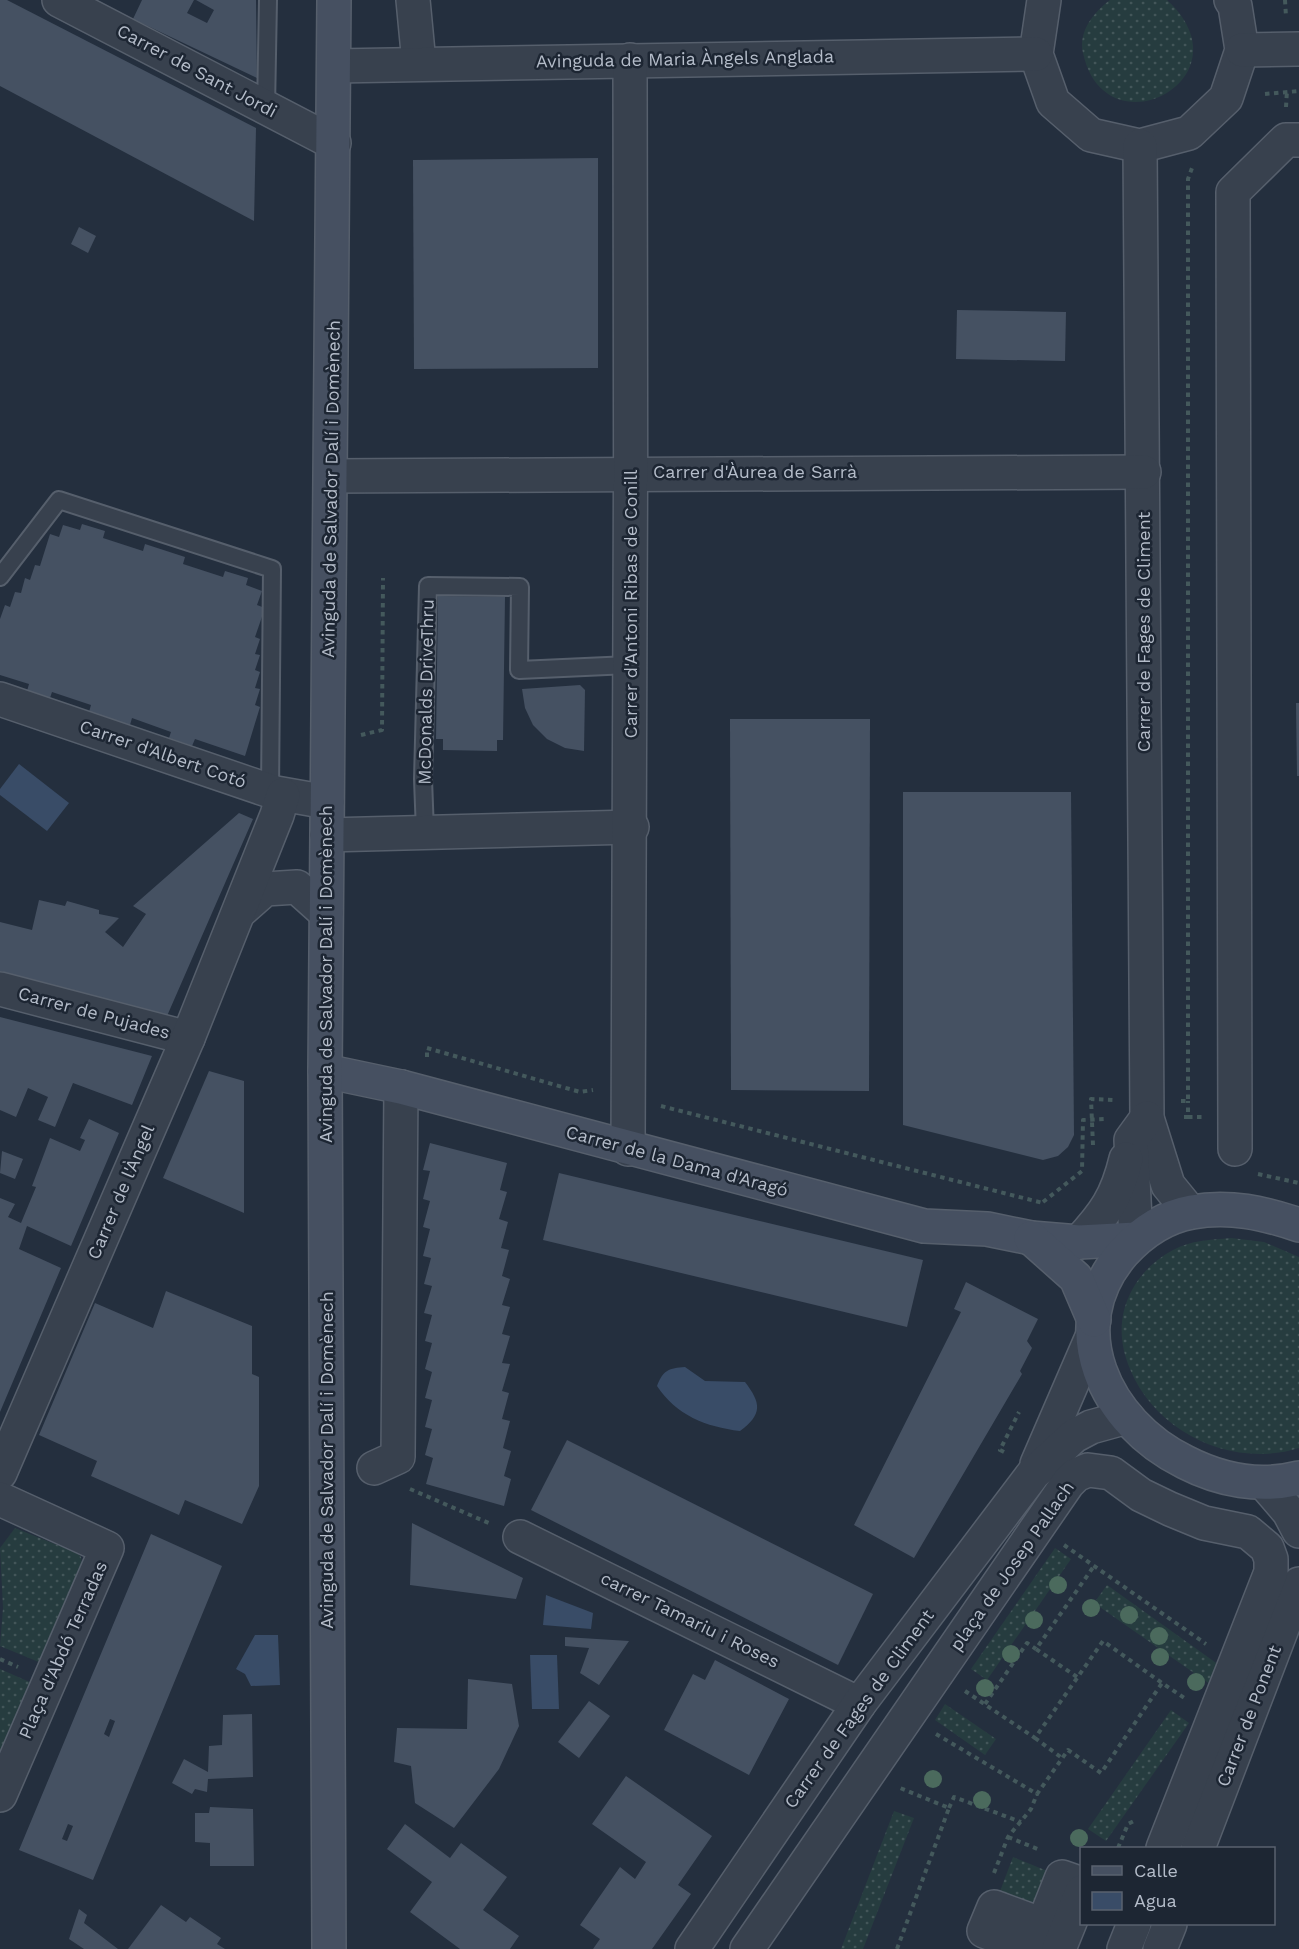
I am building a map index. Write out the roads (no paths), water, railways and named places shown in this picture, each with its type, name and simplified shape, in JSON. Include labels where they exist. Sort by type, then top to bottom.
[{"type":"main road","name":"Avinguda de Salvador Dalí i Domènech","points":[[328,1949],[326,913],[334,0]]},
{"type":"main road","name":"Carrer de la Dama d'Aragó","points":[[326,1071],[412,1090],[924,1226],[987,1229],[1031,1238],[1079,1242],[1136,1239]]},
{"type":"main road","points":[[1093,1329],[1102,1283],[1136,1239],[1148,1229],[1190,1212],[1217,1209],[1252,1211],[1299,1225]]},
{"type":"main road","points":[[1031,1238],[1076,1278],[1093,1329],[1111,1398],[1127,1417],[1168,1454],[1197,1469],[1231,1479],[1265,1484],[1299,1478]]},
{"type":"street","name":"Carrer de Sant Jordi","points":[[60,0],[109,11],[266,108],[334,143]]},
{"type":"street","points":[[413,0],[419,63]]},
{"type":"street","points":[[1044,0],[1036,54],[1053,102],[1091,135],[1140,146],[1190,133],[1226,98],[1242,50],[1235,6],[1231,0]]},
{"type":"street","points":[[1242,50],[1299,49]]},
{"type":"street","name":"Avinguda de Maria Àngels Anglada","points":[[334,66],[1036,54]]},
{"type":"street","name":"Carrer d'Antoni Ribas de Conill","points":[[628,1149],[632,827],[628,665],[632,473],[630,60]]},
{"type":"street","points":[[1235,1149],[1233,192],[1286,141],[1299,140]]},
{"type":"street","name":"Carrer de Fages de Climent","points":[[1136,1239],[1141,1119],[1143,472],[1140,146]]},
{"type":"street","name":"Carrer d'Àurea de Sarrà","points":[[331,476],[1143,472]]},
{"type":"street","name":"Carrer d'Albert Cotó","points":[[0,699],[276,793],[327,802]]},
{"type":"street","name":"Carrer de l'Àngel","points":[[0,1473],[188,1038],[240,911],[276,793]]},
{"type":"street","points":[[327,835],[632,827]]},
{"type":"street","name":"Carrer de l'Àngel","points":[[240,911],[266,889],[297,887],[326,913]]},
{"type":"street","name":"Carrer de Pujades","points":[[0,989],[188,1038]]},
{"type":"street","points":[[386,1463],[412,1090]]},
{"type":"street","name":"Carrer de Fages de Climent","points":[[1141,1119],[1168,1185],[1190,1212]]},
{"type":"street","name":"Carrer de Fages de Climent","points":[[1079,1242],[1105,1213],[1115,1196],[1141,1119]]},
{"type":"street","name":"Carrer de Fages de Climent","points":[[1033,1474],[1093,1329]]},
{"type":"street","name":"Carrer de Fages de Climent","points":[[692,1949],[859,1704],[1033,1474],[1074,1437],[1091,1427],[1127,1417]]},
{"type":"street","name":"plaça de Josep Pallach","points":[[747,1949],[1068,1483],[1076,1475],[1088,1470],[1111,1473],[1141,1495],[1204,1523],[1248,1532],[1267,1548],[1271,1559],[1271,1572],[1163,1847]]},
{"type":"street","points":[[1265,1484],[1289,1512],[1299,1531]]},
{"type":"street","name":"Plaça d'Abdó Terradas","points":[[0,1499],[107,1548],[0,1795]]},
{"type":"street","name":"carrer Tamariu i Roses","points":[[520,1537],[859,1704]]},
{"type":"street","name":"Carrer de Ponent","points":[[1198,1847],[1299,1584]]},
{"type":"street","points":[[1031,1949],[984,1931],[994,1907],[1043,1925],[1062,1877],[1080,1883]]},
{"type":"street","points":[[1059,1949],[1080,1897]]},
{"type":"street","points":[[1124,1949],[1133,1925]]},
{"type":"street","points":[[1160,1949],[1169,1925]]},
{"type":"lane","points":[[266,108],[268,0]]},
{"type":"lane","points":[[0,577],[59,500],[272,569],[276,793]]},
{"type":"lane","name":"McDonalds DriveThru","points":[[426,832],[423,779],[428,586],[520,587],[519,670],[628,665]]},
{"type":"water","points":[[19,764],[69,803],[47,831],[0,795],[0,789]]},
{"type":"water","points":[[685,1367],[705,1381],[745,1382],[757,1402],[753,1419],[740,1431],[727,1429],[704,1423],[673,1405],[657,1386],[667,1371]]},
{"type":"water","points":[[546,1595],[593,1613],[591,1629],[543,1625]]},
{"type":"water","points":[[255,1635],[278,1635],[280,1685],[251,1686],[245,1674],[236,1669]]},
{"type":"water","points":[[530,1655],[557,1655],[559,1709],[532,1709]]}]
